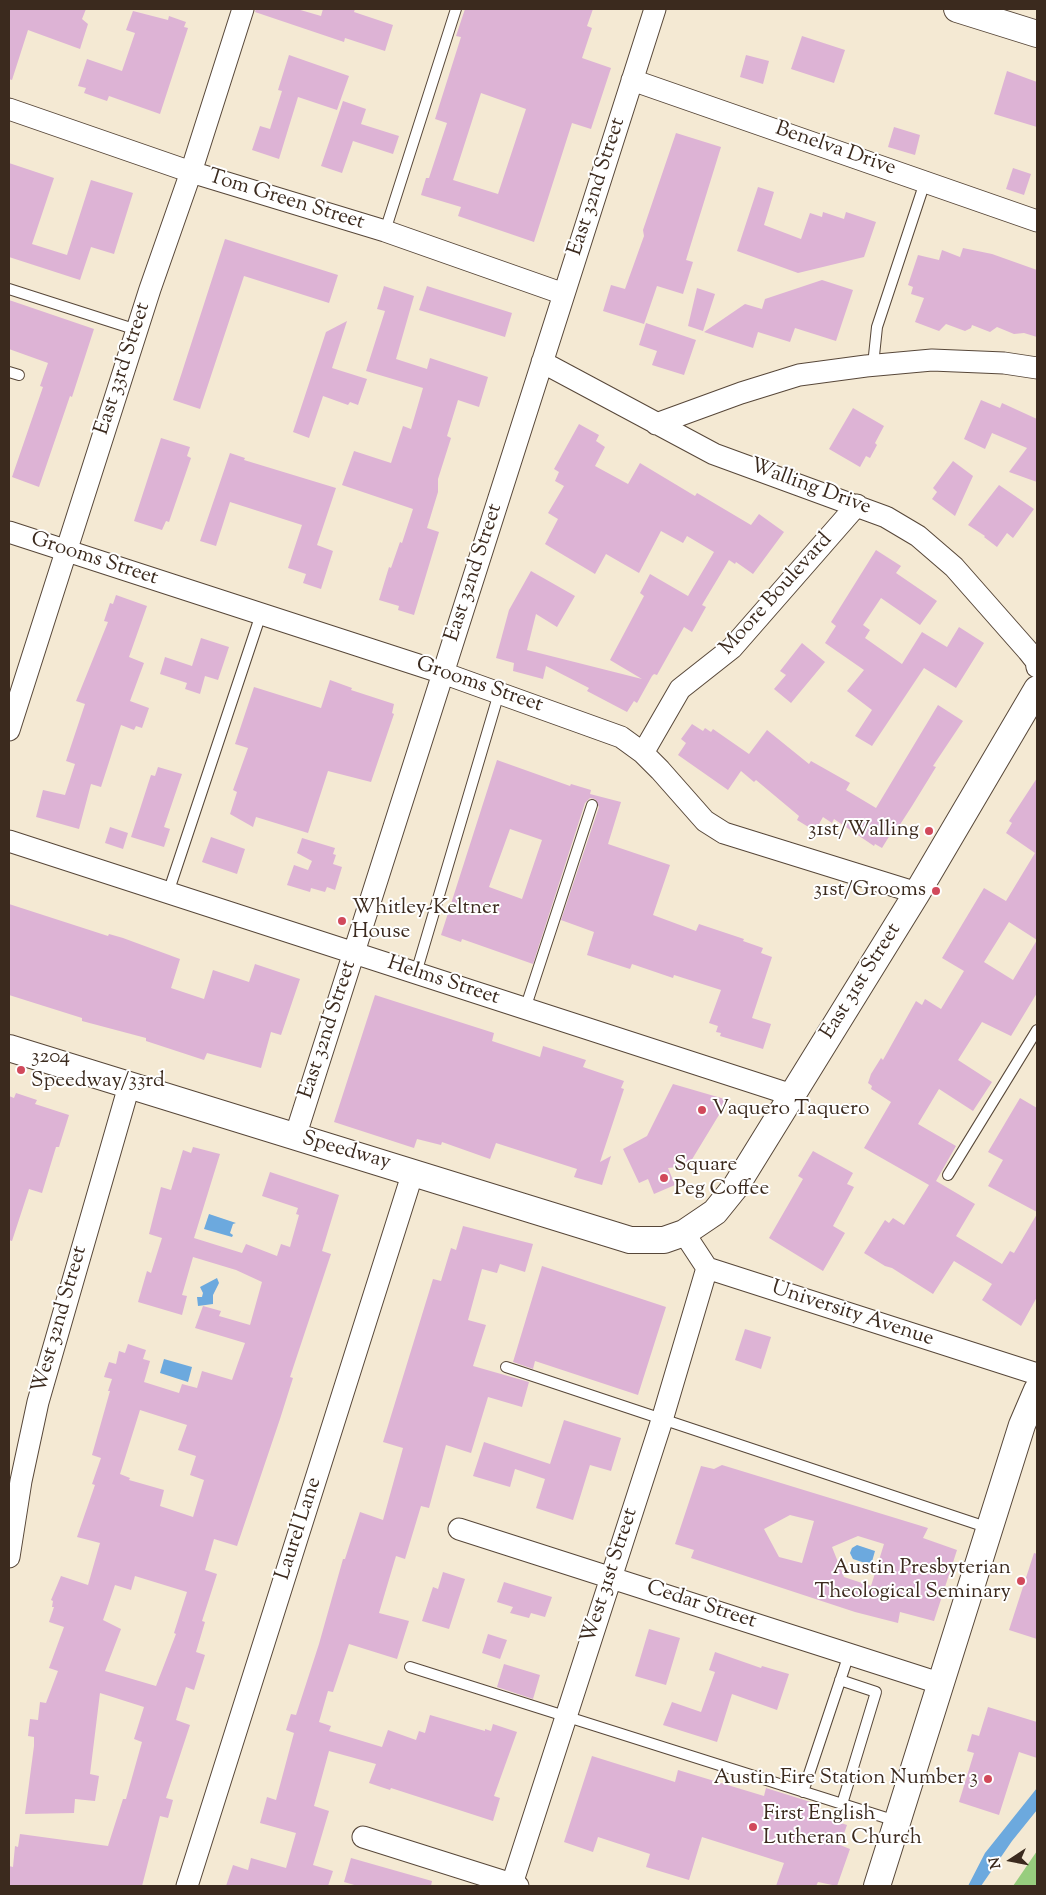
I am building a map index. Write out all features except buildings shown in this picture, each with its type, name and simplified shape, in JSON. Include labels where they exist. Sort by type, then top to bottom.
[{"type":"street","name":"East 33rd Street","points":[[9,730],[136,330],[191,172],[243,9]]},
{"type":"street","name":"East 32nd Street","points":[[295,1137],[655,9]]},
{"type":"street","points":[[957,9],[1037,34]]},
{"type":"street","name":"Benelva Drive","points":[[632,80],[1037,221]]},
{"type":"street","name":"Tom Green Street","points":[[10,113],[385,232],[564,294]]},
{"type":"street","points":[[656,424],[741,392],[799,375],[874,365],[932,360],[1004,363],[1037,368]]},
{"type":"street","name":"Walling Drive","points":[[542,362],[714,454],[886,517],[937,550],[1028,651],[1036,661],[1037,667]]},
{"type":"street","name":"Moore Boulevard","points":[[642,752],[680,689],[732,648],[857,505]]},
{"type":"street","name":"Grooms Street","points":[[9,532],[443,673],[621,737],[642,752],[705,821],[724,833],[917,893]]},
{"type":"street","name":"East 31st Street","points":[[684,1233],[702,1223],[727,1199],[917,893],[1037,689]]},
{"type":"street","name":"Helms Street","points":[[9,841],[792,1095]]},
{"type":"street","name":"Speedway","points":[[9,1048],[630,1240],[664,1240],[684,1233]]},
{"type":"street","name":"West 32nd Street","points":[[9,1557],[21,1481],[38,1402],[129,1086]]},
{"type":"street","name":"Laurel Lane","points":[[187,1886],[413,1172]]},
{"type":"street","points":[[684,1233],[708,1268]]},
{"type":"street","name":"University Avenue","points":[[708,1268],[1037,1374]]},
{"type":"street","name":"West 31st Street","points":[[515,1885],[708,1268]]},
{"type":"street","points":[[877,1886],[1022,1425],[1037,1390]]},
{"type":"street","name":"Cedar Street","points":[[459,1529],[942,1684]]},
{"type":"street","points":[[363,1837],[515,1885]]},
{"type":"lane","points":[[385,232],[456,9]]},
{"type":"lane","points":[[874,365],[878,327],[925,182]]},
{"type":"lane","points":[[9,288],[136,330]]},
{"type":"lane","points":[[168,893],[261,614]]},
{"type":"lane","points":[[416,973],[499,693]]},
{"type":"lane","points":[[525,1009],[592,805]]},
{"type":"lane","points":[[948,1175],[1037,1030]]},
{"type":"lane","points":[[506,1367],[990,1528]]},
{"type":"lane","points":[[803,1792],[849,1654]]},
{"type":"lane","points":[[410,1667],[897,1822]]},
{"type":"lane","points":[[840,1680],[876,1692],[842,1804]]},
{"type":"green space","points":[[1037,1851],[1037,1886],[1013,1886]]},
{"type":"water","points":[[209,1214],[236,1223],[233,1224],[230,1233],[233,1235],[232,1237],[204,1229]]},
{"type":"water","points":[[217,1278],[219,1283],[213,1295],[213,1304],[198,1306],[197,1297],[202,1297],[203,1293],[200,1287]]},
{"type":"water","points":[[164,1359],[192,1367],[188,1382],[160,1373]]},
{"type":"water","points":[[857,1545],[875,1551],[871,1565],[853,1559],[850,1553],[852,1548]]},
{"type":"water","points":[[1037,1788],[1037,1810],[1012,1841],[981,1886],[968,1886],[985,1853]]},
{"type":"place","name":"31st/Walling","points":[[929,831]]},
{"type":"place","name":"31st/Grooms","points":[[936,891]]},
{"type":"place","name":"Whitley-Keltner House","points":[[342,921]]},
{"type":"place","name":"3204 Speedway/33rd","points":[[21,1070]]},
{"type":"place","name":"Vaquero Taquero","points":[[702,1110]]},
{"type":"place","name":"Square Peg Coffee","points":[[664,1178]]},
{"type":"place","name":"Austin Presbyterian Theological Seminary","points":[[1021,1581]]},
{"type":"place","name":"Austin Fire Station Number 3","points":[[988,1779]]},
{"type":"place","name":"First English Lutheran Church","points":[[753,1827]]}]
